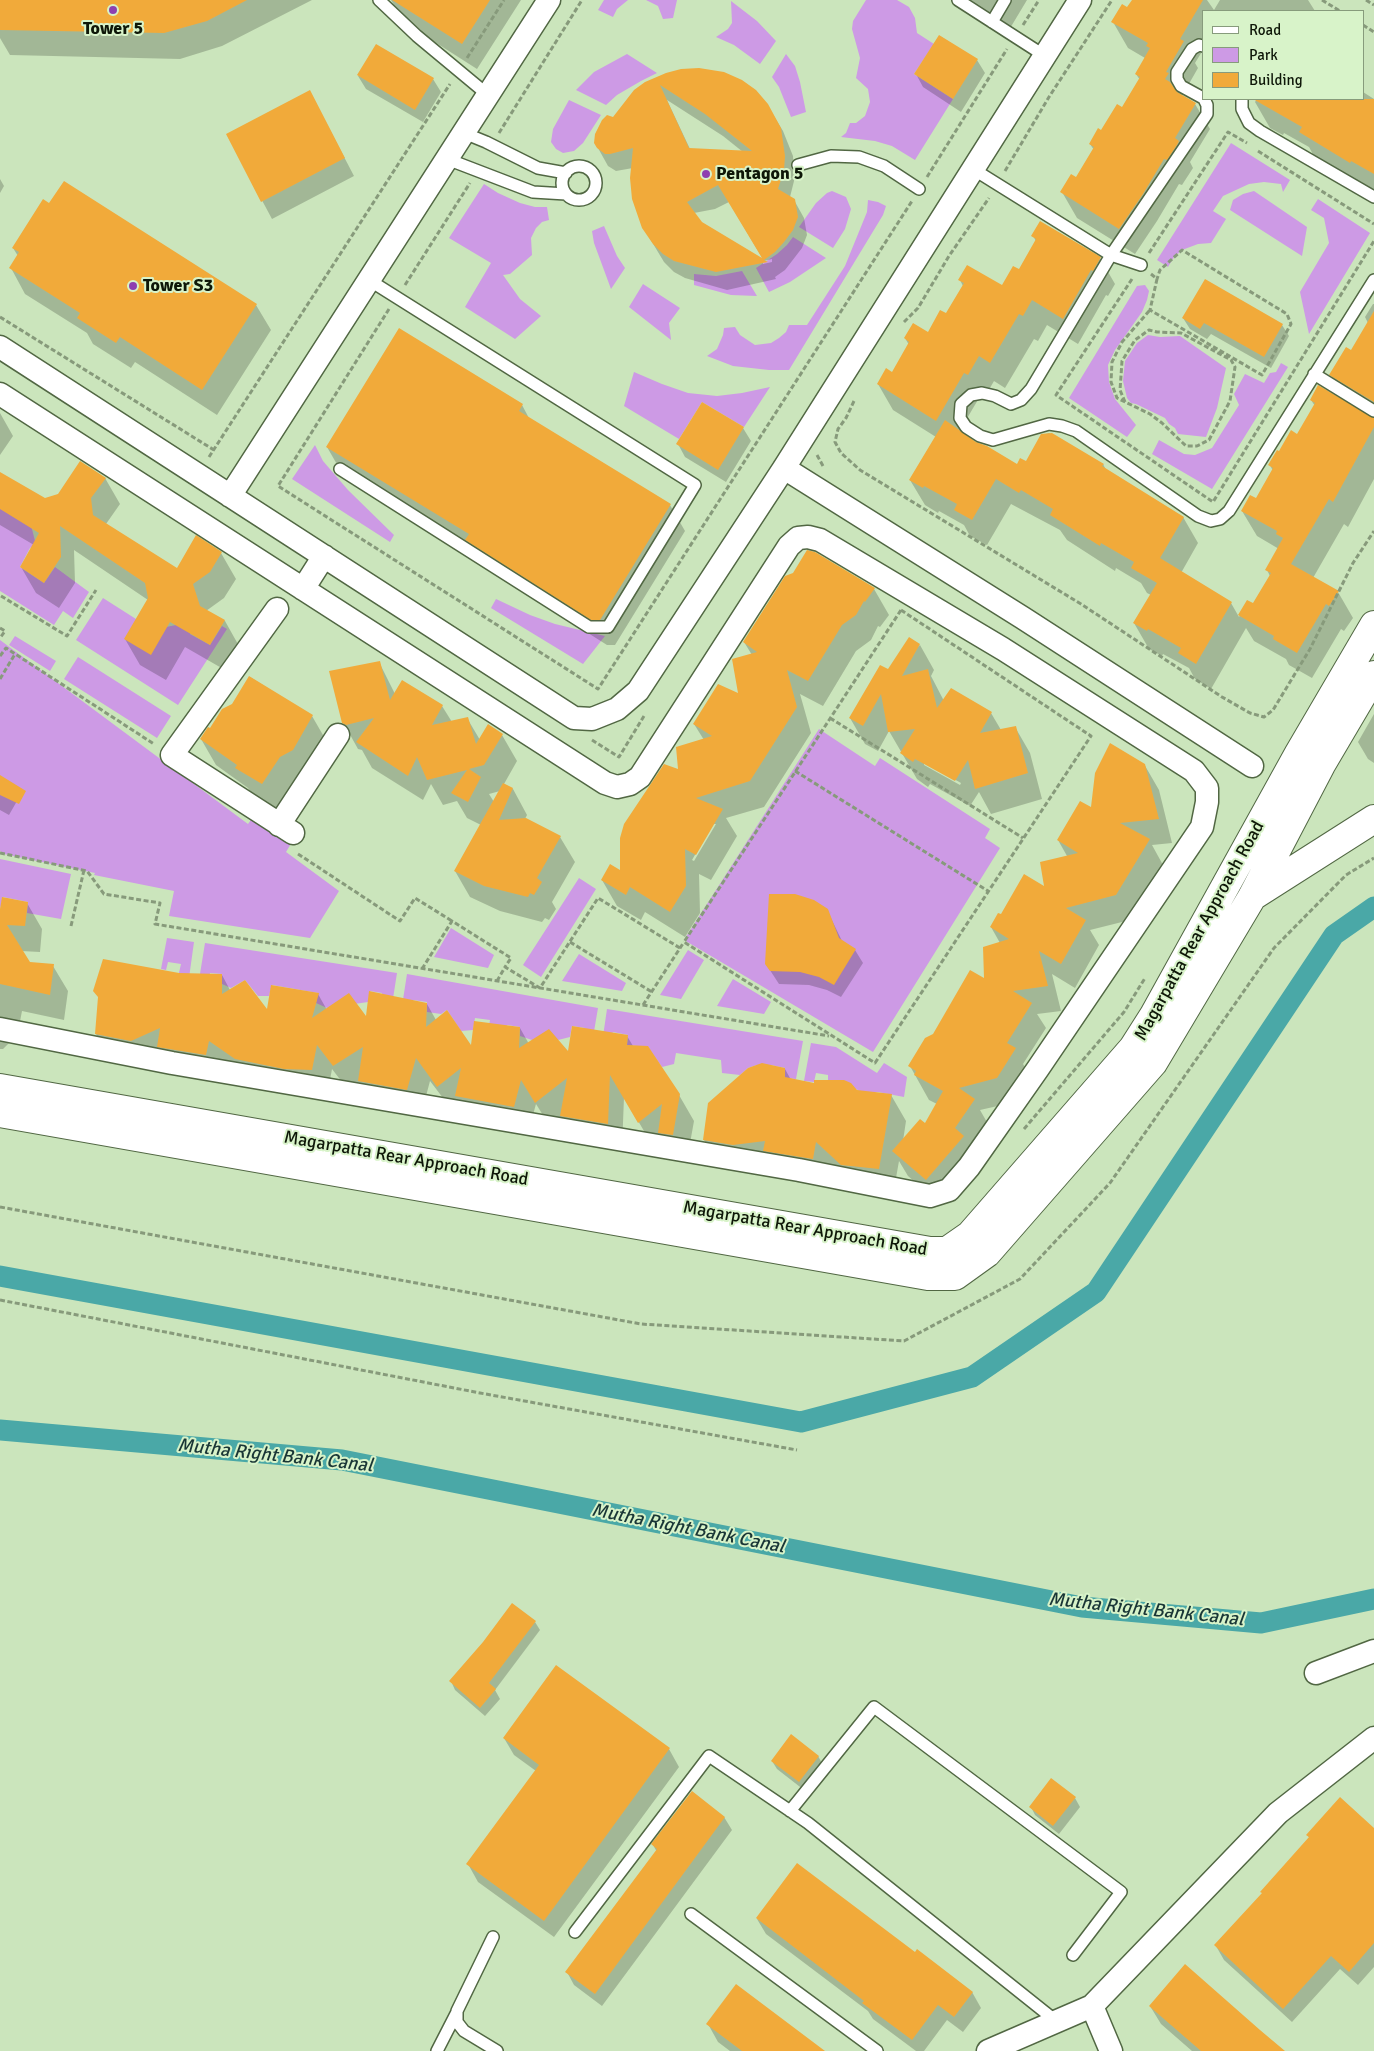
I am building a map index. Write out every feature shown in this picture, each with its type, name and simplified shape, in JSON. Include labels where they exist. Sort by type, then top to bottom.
[{"type":"street","points":[[230,496],[549,0]]},
{"type":"street","points":[[0,347],[574,718],[592,719],[617,709],[638,691],[784,468],[1080,0]]},
{"type":"street","points":[[0,394],[605,783],[617,787],[630,784],[640,777],[789,546],[798,538],[808,537],[820,540],[1003,649],[1194,771],[1207,788],[1207,802],[1202,827],[969,1167],[949,1190],[930,1196],[790,1168],[172,1063],[0,1029]]},
{"type":"street","points":[[784,468],[1023,618],[1252,766]]},
{"type":"street","points":[[303,589],[324,556]]},
{"type":"street","points":[[277,609],[172,755],[288,836],[338,735]]},
{"type":"street","points":[[1003,649],[1023,618]]},
{"type":"street","name":"Magarpatta Rear Approach Road","points":[[0,1088],[930,1251],[947,1251],[970,1235],[1133,1048],[1154,1015],[1299,753],[1374,625]]},
{"type":"street","name":"Magarpatta Rear Approach Road","points":[[0,1113],[918,1274],[955,1276],[987,1254],[1153,1063],[1252,897],[1321,765],[1374,675]]},
{"type":"street","points":[[1214,908],[1252,897],[1374,819]]},
{"type":"street","points":[[1316,1673],[1374,1651]]},
{"type":"street","points":[[988,2051],[1092,2006],[1278,1814],[1374,1738]]},
{"type":"street","points":[[1092,2006],[1111,2051]]},
{"type":"lane","points":[[379,0],[417,36],[488,95]]},
{"type":"lane","points":[[958,0],[1045,56]]},
{"type":"lane","points":[[992,22],[1005,0]]},
{"type":"lane","points":[[1202,46],[1192,49],[1177,72],[1177,79],[1181,86],[1202,97]]},
{"type":"lane","points":[[1204,100],[1207,105],[1207,114],[1111,255],[1031,389],[1021,400],[1011,404],[995,396],[982,393],[971,395],[961,404],[960,418],[966,427],[980,436],[993,440],[1049,424],[1076,431],[1198,516],[1211,521],[1220,519],[1229,511],[1374,280]]},
{"type":"lane","points":[[1242,100],[1242,110],[1249,122],[1260,131],[1374,197]]},
{"type":"lane","points":[[464,132],[538,168],[566,173]]},
{"type":"lane","points":[[798,165],[831,156],[859,157],[884,166],[920,189]]},
{"type":"lane","points":[[447,159],[533,192],[566,194],[575,200],[586,199],[594,191],[596,180],[594,175],[586,167],[575,167],[566,173],[563,183],[566,194]]},
{"type":"lane","points":[[973,170],[1111,255],[1141,265]]},
{"type":"lane","points":[[340,470],[589,626],[608,627],[695,486],[369,280]]},
{"type":"lane","points":[[1314,374],[1374,412]]},
{"type":"lane","points":[[790,1811],[874,1707],[1121,1892],[1073,1955]]},
{"type":"lane","points":[[576,1932],[708,1756],[808,1823],[1056,2021]]},
{"type":"lane","points":[[691,1914],[877,2051]]},
{"type":"lane","points":[[437,2051],[493,1937]]},
{"type":"lane","points":[[457,2011],[457,2022],[464,2031],[497,2051]]},
{"type":"path","points":[[198,475],[504,0]]},
{"type":"path","points":[[492,145],[582,0]]},
{"type":"path","points":[[478,170],[278,486],[598,689],[920,189],[1039,0]]},
{"type":"path","points":[[903,323],[918,308],[949,256],[997,186],[1049,97],[1112,0]]},
{"type":"path","points":[[1322,0],[1338,10]]},
{"type":"path","points":[[1366,0],[1374,5]]},
{"type":"path","points":[[1374,224],[1228,132],[1056,395],[1213,502],[1374,241]]},
{"type":"path","points":[[1125,402],[1120,390],[1122,361],[1135,340],[1149,330],[1182,333],[1231,360],[1234,367],[1230,401],[1221,422],[1209,440],[1196,446],[1186,446],[1162,423],[1117,398],[1113,390],[1110,372],[1112,362],[1122,342],[1150,310],[1160,270],[1182,250],[1287,314],[1291,324],[1262,375],[1150,310]]},
{"type":"path","points":[[1141,265],[1158,279]]},
{"type":"path","points":[[0,317],[214,450]]},
{"type":"path","points":[[856,395],[846,418],[838,429],[836,442],[841,453],[860,470],[1081,604],[1222,697],[1250,713],[1264,717],[1273,710],[1310,649],[1354,563],[1374,531]]},
{"type":"path","points":[[815,448],[819,461],[824,467]]},
{"type":"path","points":[[0,596],[67,636],[96,590]]},
{"type":"path","points":[[643,1005],[795,771],[901,610],[1091,736],[875,1063],[684,942]]},
{"type":"path","points":[[0,628],[5,630],[0,638]]},
{"type":"path","points":[[0,656],[6,648],[172,755]]},
{"type":"path","points":[[0,679],[15,654]]},
{"type":"path","points":[[830,718],[1023,838]]},
{"type":"path","points":[[795,771],[988,891]]},
{"type":"path","points":[[288,836],[400,921],[415,898],[511,958],[497,981]]},
{"type":"path","points":[[0,853],[84,870],[87,871],[104,894],[160,903],[156,924],[832,1036]]},
{"type":"path","points":[[71,926],[84,870]]},
{"type":"path","points":[[540,988],[598,898],[680,948]]},
{"type":"path","points":[[422,969],[452,921]]},
{"type":"path","points":[[570,942],[652,992]]},
{"type":"path","points":[[505,967],[540,988]]},
{"type":"path","points":[[1022,1132],[1124,1012],[1149,971]]},
{"type":"path","points":[[0,1300],[480,1393],[797,1450]]},
{"type":"green space","points":[[604,0],[628,0],[617,9],[613,17],[598,10]]},
{"type":"green space","points":[[646,0],[677,0],[673,18],[663,19],[658,6]]},
{"type":"green space","points":[[866,0],[897,0],[909,7],[915,18],[917,33],[934,44],[914,74],[953,99],[915,160],[892,146],[875,141],[841,137],[846,133],[850,123],[856,123],[865,116],[870,102],[868,89],[856,78],[860,58],[852,29],[853,21]]},
{"type":"green space","points":[[731,1],[757,21],[776,41],[760,64],[734,45],[716,37],[728,29],[732,23]]},
{"type":"green space","points":[[627,54],[657,73],[617,95],[606,105],[576,90],[594,72]]},
{"type":"green space","points":[[786,54],[795,66],[806,112],[791,117],[779,87],[772,77]]},
{"type":"green space","points":[[569,100],[601,115],[583,143],[574,151],[563,153],[556,149],[551,142],[553,129]]},
{"type":"green space","points":[[1231,143],[1290,180],[1283,192],[1281,184],[1264,182],[1249,184],[1223,196],[1213,211],[1226,219],[1211,243],[1198,244],[1182,250],[1174,257],[1168,267],[1157,260]]},
{"type":"green space","points":[[484,184],[520,203],[535,207],[547,207],[549,220],[542,222],[536,228],[531,238],[532,255],[510,274],[503,275],[520,299],[541,316],[515,339],[465,307],[491,263],[449,238]]},
{"type":"green space","points":[[832,191],[846,197],[851,209],[845,229],[833,248],[799,227],[816,203]]},
{"type":"green space","points":[[1254,191],[1307,227],[1302,256],[1230,210],[1233,200],[1243,194]]},
{"type":"green space","points":[[1318,199],[1370,233],[1309,334],[1300,292],[1329,243],[1324,218],[1311,210]]},
{"type":"green space","points":[[868,200],[886,206],[883,215],[789,370],[733,366],[707,356],[717,349],[724,328],[735,327],[740,335],[755,345],[771,343],[786,332],[789,325],[807,325],[845,266],[867,212]]},
{"type":"green space","points":[[604,226],[617,256],[625,268],[611,289],[594,243],[592,231]]},
{"type":"green space","points":[[793,237],[826,258],[790,282],[769,292],[756,268],[777,254]]},
{"type":"green space","points":[[742,271],[757,296],[731,295],[694,285],[694,274],[716,276]]},
{"type":"green space","points":[[643,284],[680,308],[669,323],[671,340],[629,307]]},
{"type":"green space","points":[[1145,285],[1149,291],[1142,312],[1115,350],[1108,365],[1109,382],[1115,399],[1136,425],[1127,437],[1069,398],[1137,286]]},
{"type":"green space","points":[[1148,335],[1160,337],[1180,336],[1226,368],[1217,408],[1206,437],[1178,434],[1165,418],[1131,403],[1127,398],[1123,381],[1125,361],[1137,343]]},
{"type":"green space","points":[[1281,363],[1288,367],[1212,489],[1152,454],[1159,440],[1184,454],[1195,455],[1212,448],[1239,405],[1234,394],[1245,374],[1264,383],[1270,373],[1276,372]]},
{"type":"green space","points":[[634,372],[688,393],[717,396],[770,387],[744,427],[702,402],[679,439],[624,406]]},
{"type":"green space","points":[[315,445],[323,461],[348,490],[394,535],[390,542],[292,479]]},
{"type":"green space","points":[[0,509],[28,513],[36,545],[30,548],[20,567],[44,583],[55,567],[89,592],[73,618],[63,611],[54,625],[0,591]]},
{"type":"green space","points":[[103,598],[136,619],[161,628],[191,622],[195,624],[190,634],[210,645],[222,626],[227,629],[178,705],[76,640]]},
{"type":"green space","points":[[496,599],[555,624],[605,636],[583,664],[491,608]]},
{"type":"green space","points":[[15,636],[56,661],[50,671],[9,645]]},
{"type":"green space","points":[[0,640],[248,824],[253,817],[292,842],[286,852],[339,891],[310,938],[169,916],[174,891],[94,875],[95,873],[4,854],[0,851]]},
{"type":"green space","points":[[78,657],[171,716],[157,738],[64,679]]},
{"type":"green space","points":[[819,729],[875,766],[880,758],[990,829],[985,838],[1000,848],[873,1052],[684,940]]},
{"type":"green space","points":[[0,859],[71,874],[61,919],[27,913],[28,902],[3,897],[0,909]]},
{"type":"green space","points":[[579,878],[596,889],[541,977],[523,965]]},
{"type":"green space","points":[[451,928],[494,955],[488,968],[434,957]]},
{"type":"green space","points":[[167,938],[194,942],[189,978],[178,977],[181,964],[168,962],[166,970],[161,969]]},
{"type":"green space","points":[[205,943],[397,973],[392,1005],[381,1004],[382,993],[370,991],[368,1002],[327,1008],[316,1003],[318,993],[272,985],[269,996],[258,996],[245,980],[231,988],[222,984],[222,974],[210,973],[209,981],[199,980]]},
{"type":"green space","points":[[688,950],[704,960],[681,999],[660,995]]},
{"type":"green space","points":[[579,954],[626,983],[622,991],[562,981]]},
{"type":"green space","points":[[407,974],[598,1008],[591,1049],[585,1028],[572,1026],[570,1037],[558,1040],[532,1040],[520,1036],[520,1027],[507,1025],[505,1033],[488,1030],[490,1020],[475,1018],[473,1030],[461,1031],[447,1010],[441,1014],[427,1012],[427,1002],[413,1000],[412,1008],[402,1006]]},
{"type":"green space","points":[[733,979],[771,1002],[764,1014],[717,1006]]},
{"type":"green space","points":[[607,1009],[803,1041],[796,1079],[785,1078],[785,1068],[771,1065],[757,1065],[748,1068],[740,1075],[722,1073],[721,1060],[676,1053],[674,1064],[662,1067],[648,1047],[627,1045],[628,1035],[613,1032],[601,1050]]},
{"type":"green space","points":[[811,1043],[836,1047],[877,1073],[884,1063],[907,1077],[904,1097],[878,1092],[864,1094],[856,1089],[828,1081],[828,1075],[816,1073],[814,1082],[804,1081]]},
{"type":"building","name":"Tower 5","points":[[0,0],[247,0],[207,21],[164,33],[0,30]]},
{"type":"building","points":[[392,0],[490,0],[462,44]]},
{"type":"building","points":[[1132,0],[1203,0],[1180,39],[1184,41],[1166,72],[1169,73],[1165,79],[1170,82],[1177,92],[1196,103],[1175,138],[1179,141],[1177,145],[1167,160],[1164,159],[1119,229],[1060,192],[1071,174],[1076,177],[1094,147],[1089,144],[1098,128],[1101,130],[1117,104],[1122,107],[1140,77],[1135,74],[1150,48],[1146,46],[1148,43],[1111,22],[1122,4],[1127,7]]},
{"type":"building","points":[[939,35],[978,59],[953,99],[914,74]]},
{"type":"building","points":[[376,44],[434,78],[415,110],[357,75]]},
{"type":"building","name":"Pentagon 5","points":[[699,68],[724,72],[742,80],[756,90],[768,104],[781,128],[785,156],[784,170],[778,189],[795,199],[798,217],[793,230],[784,242],[764,260],[768,262],[716,272],[674,261],[663,254],[642,228],[632,199],[630,178],[633,148],[605,154],[594,143],[595,134],[602,120],[607,115],[613,117],[634,90],[645,82],[681,69]],"holes":[[[660,85],[705,114],[752,151],[689,148]],[[718,185],[762,258],[702,222],[687,202]]]},
{"type":"building","points":[[310,90],[345,158],[261,202],[226,134]]},
{"type":"building","points":[[1374,99],[1374,174],[1351,161],[1350,163],[1299,132],[1302,127],[1255,100]]},
{"type":"building","name":"Tower S3","points":[[64,181],[257,304],[202,390],[120,337],[116,343],[77,318],[80,313],[9,268],[19,252],[12,248],[43,199],[49,203]]},
{"type":"building","points":[[1040,221],[1101,257],[1093,271],[1091,270],[1063,319],[1032,300],[1023,316],[1019,314],[990,363],[979,356],[968,375],[964,373],[936,421],[877,384],[886,368],[892,372],[909,342],[904,338],[913,323],[928,332],[940,310],[946,313],[964,283],[958,280],[967,265],[1002,285],[1013,266],[1019,269],[1036,239],[1031,236]]},
{"type":"building","points":[[1205,279],[1283,324],[1264,357],[1204,323],[1200,329],[1182,318]]},
{"type":"building","points":[[1374,311],[1374,402],[1329,375],[1346,347],[1351,350]]},
{"type":"building","points":[[399,328],[523,404],[519,411],[671,504],[600,620],[591,620],[465,540],[469,534],[326,447]]},
{"type":"building","points":[[1318,385],[1374,418],[1374,427],[1333,502],[1329,499],[1291,564],[1339,591],[1329,606],[1326,604],[1297,653],[1273,639],[1274,636],[1238,615],[1247,600],[1253,603],[1271,573],[1265,570],[1283,538],[1276,534],[1277,531],[1241,511],[1250,495],[1256,498],[1273,468],[1268,465],[1277,450],[1279,451],[1291,430],[1297,434],[1315,403],[1310,400]]},
{"type":"building","points":[[702,402],[744,427],[718,470],[676,444]]},
{"type":"building","points":[[945,420],[976,442],[987,446],[1017,464],[1020,458],[1026,461],[1041,434],[1052,433],[1104,464],[1102,466],[1184,517],[1160,558],[1232,602],[1196,664],[1178,653],[1181,648],[1148,629],[1147,631],[1133,623],[1157,583],[1131,568],[1134,562],[1101,543],[1100,546],[1050,515],[1053,509],[1021,490],[1019,493],[996,479],[972,520],[954,510],[957,504],[909,480]]},
{"type":"building","points":[[80,461],[106,478],[91,498],[93,515],[177,568],[196,535],[222,552],[210,572],[193,584],[200,606],[225,620],[210,645],[170,622],[151,655],[124,639],[148,598],[145,583],[60,526],[61,557],[44,583],[20,567],[39,533],[0,509],[0,472],[45,498],[58,494]]},
{"type":"building","points":[[807,550],[815,552],[875,588],[864,601],[856,615],[842,625],[808,681],[787,670],[797,707],[750,781],[696,798],[723,809],[696,855],[685,849],[686,886],[670,912],[630,887],[626,895],[601,880],[610,864],[620,870],[620,838],[624,824],[664,764],[678,769],[676,747],[712,736],[693,724],[718,684],[738,693],[732,659],[757,652],[743,642],[785,576],[793,573]]},
{"type":"building","points":[[909,637],[920,644],[902,676],[928,669],[937,708],[951,688],[992,712],[980,733],[1016,726],[1028,773],[975,789],[968,760],[955,781],[915,759],[913,762],[900,753],[915,729],[888,732],[881,694],[863,726],[849,718],[880,665],[888,669]]},
{"type":"building","points":[[380,661],[390,700],[402,680],[443,705],[432,725],[468,717],[476,744],[488,724],[503,734],[484,765],[469,769],[481,777],[468,802],[451,793],[467,770],[427,780],[417,757],[408,776],[356,742],[374,718],[346,725],[342,723],[329,671]]},
{"type":"building","points":[[249,676],[313,715],[293,750],[280,757],[262,784],[235,768],[237,765],[200,739],[208,727],[210,728],[222,709],[232,704]]},
{"type":"building","points":[[1110,743],[1145,764],[1159,819],[1120,823],[1150,839],[1116,895],[1066,908],[1086,920],[1061,964],[1039,951],[1048,986],[1013,991],[1032,1003],[1007,1043],[1016,1048],[997,1078],[959,1088],[975,1099],[955,1128],[964,1136],[926,1180],[892,1151],[920,1119],[925,1123],[943,1091],[914,1075],[916,1071],[908,1066],[925,1038],[933,1034],[970,970],[984,978],[983,947],[1009,939],[990,927],[998,913],[1001,914],[1024,874],[1044,886],[1040,862],[1078,853],[1057,840],[1080,801],[1091,807],[1095,773]]},
{"type":"building","points":[[0,775],[26,791],[19,804],[0,795]]},
{"type":"building","points":[[503,783],[513,788],[499,820],[526,818],[561,836],[537,878],[542,882],[534,895],[530,893],[528,897],[484,886],[454,871]]},
{"type":"building","points":[[769,894],[795,894],[814,900],[828,909],[839,938],[856,949],[834,985],[819,977],[800,972],[770,971],[765,964]]},
{"type":"building","points":[[2,897],[28,902],[25,926],[7,925],[30,962],[54,964],[50,995],[0,984],[0,909]]},
{"type":"building","points":[[103,959],[179,973],[222,974],[222,994],[245,980],[267,1009],[271,985],[319,993],[312,1018],[349,993],[366,1016],[369,991],[427,1003],[426,1027],[447,1010],[471,1045],[474,1021],[520,1027],[519,1048],[549,1029],[568,1051],[572,1026],[628,1035],[627,1045],[648,1046],[680,1094],[673,1135],[658,1133],[662,1104],[638,1123],[610,1075],[608,1124],[560,1116],[567,1078],[535,1103],[521,1080],[514,1107],[455,1096],[461,1068],[437,1087],[416,1058],[407,1090],[358,1081],[363,1047],[333,1066],[317,1045],[312,1070],[284,1069],[235,1059],[209,1041],[206,1055],[157,1047],[160,1028],[131,1041],[95,1034],[98,997],[93,991]]},
{"type":"building","points":[[762,1063],[785,1068],[785,1077],[814,1083],[814,1080],[844,1080],[851,1083],[857,1090],[892,1094],[879,1169],[841,1165],[816,1142],[813,1159],[763,1151],[765,1141],[733,1145],[703,1140],[708,1103],[748,1068]]},
{"type":"building","points":[[512,1603],[536,1621],[489,1683],[496,1689],[480,1708],[449,1681],[483,1642]]},
{"type":"building","points":[[556,1665],[670,1748],[544,1921],[466,1864],[539,1765],[503,1738]]},
{"type":"building","points":[[791,1734],[819,1756],[799,1782],[771,1761]]},
{"type":"building","points":[[1051,1778],[1076,1797],[1053,1826],[1029,1807]]},
{"type":"building","points":[[692,1791],[725,1817],[595,1994],[565,1972],[657,1849],[651,1844]]},
{"type":"building","points":[[1340,1797],[1374,1828],[1374,1943],[1349,1972],[1331,1956],[1283,2009],[1214,1945],[1262,1893],[1260,1892],[1309,1837],[1306,1835]]},
{"type":"building","points":[[797,1863],[915,1952],[917,1949],[973,1992],[954,2017],[938,2005],[912,2040],[862,2003],[864,2001],[756,1918]]},
{"type":"building","points":[[1185,1964],[1285,2051],[1201,2051],[1149,2006]]},
{"type":"building","points":[[736,1984],[825,2051],[742,2051],[706,2024]]},
{"type":"waterway","points":[[0,1276],[801,1422],[972,1377],[1096,1292],[1334,935],[1374,907]]},
{"type":"waterway","name":"Mutha Right Bank Canal","points":[[0,1430],[342,1460],[1082,1607],[1261,1623],[1374,1599]]},
{"type":"place","name":"Tower 5","points":[[113,10]]},
{"type":"place","name":"Pentagon 5","points":[[706,174]]},
{"type":"place","name":"Tower S3","points":[[133,286]]}]
